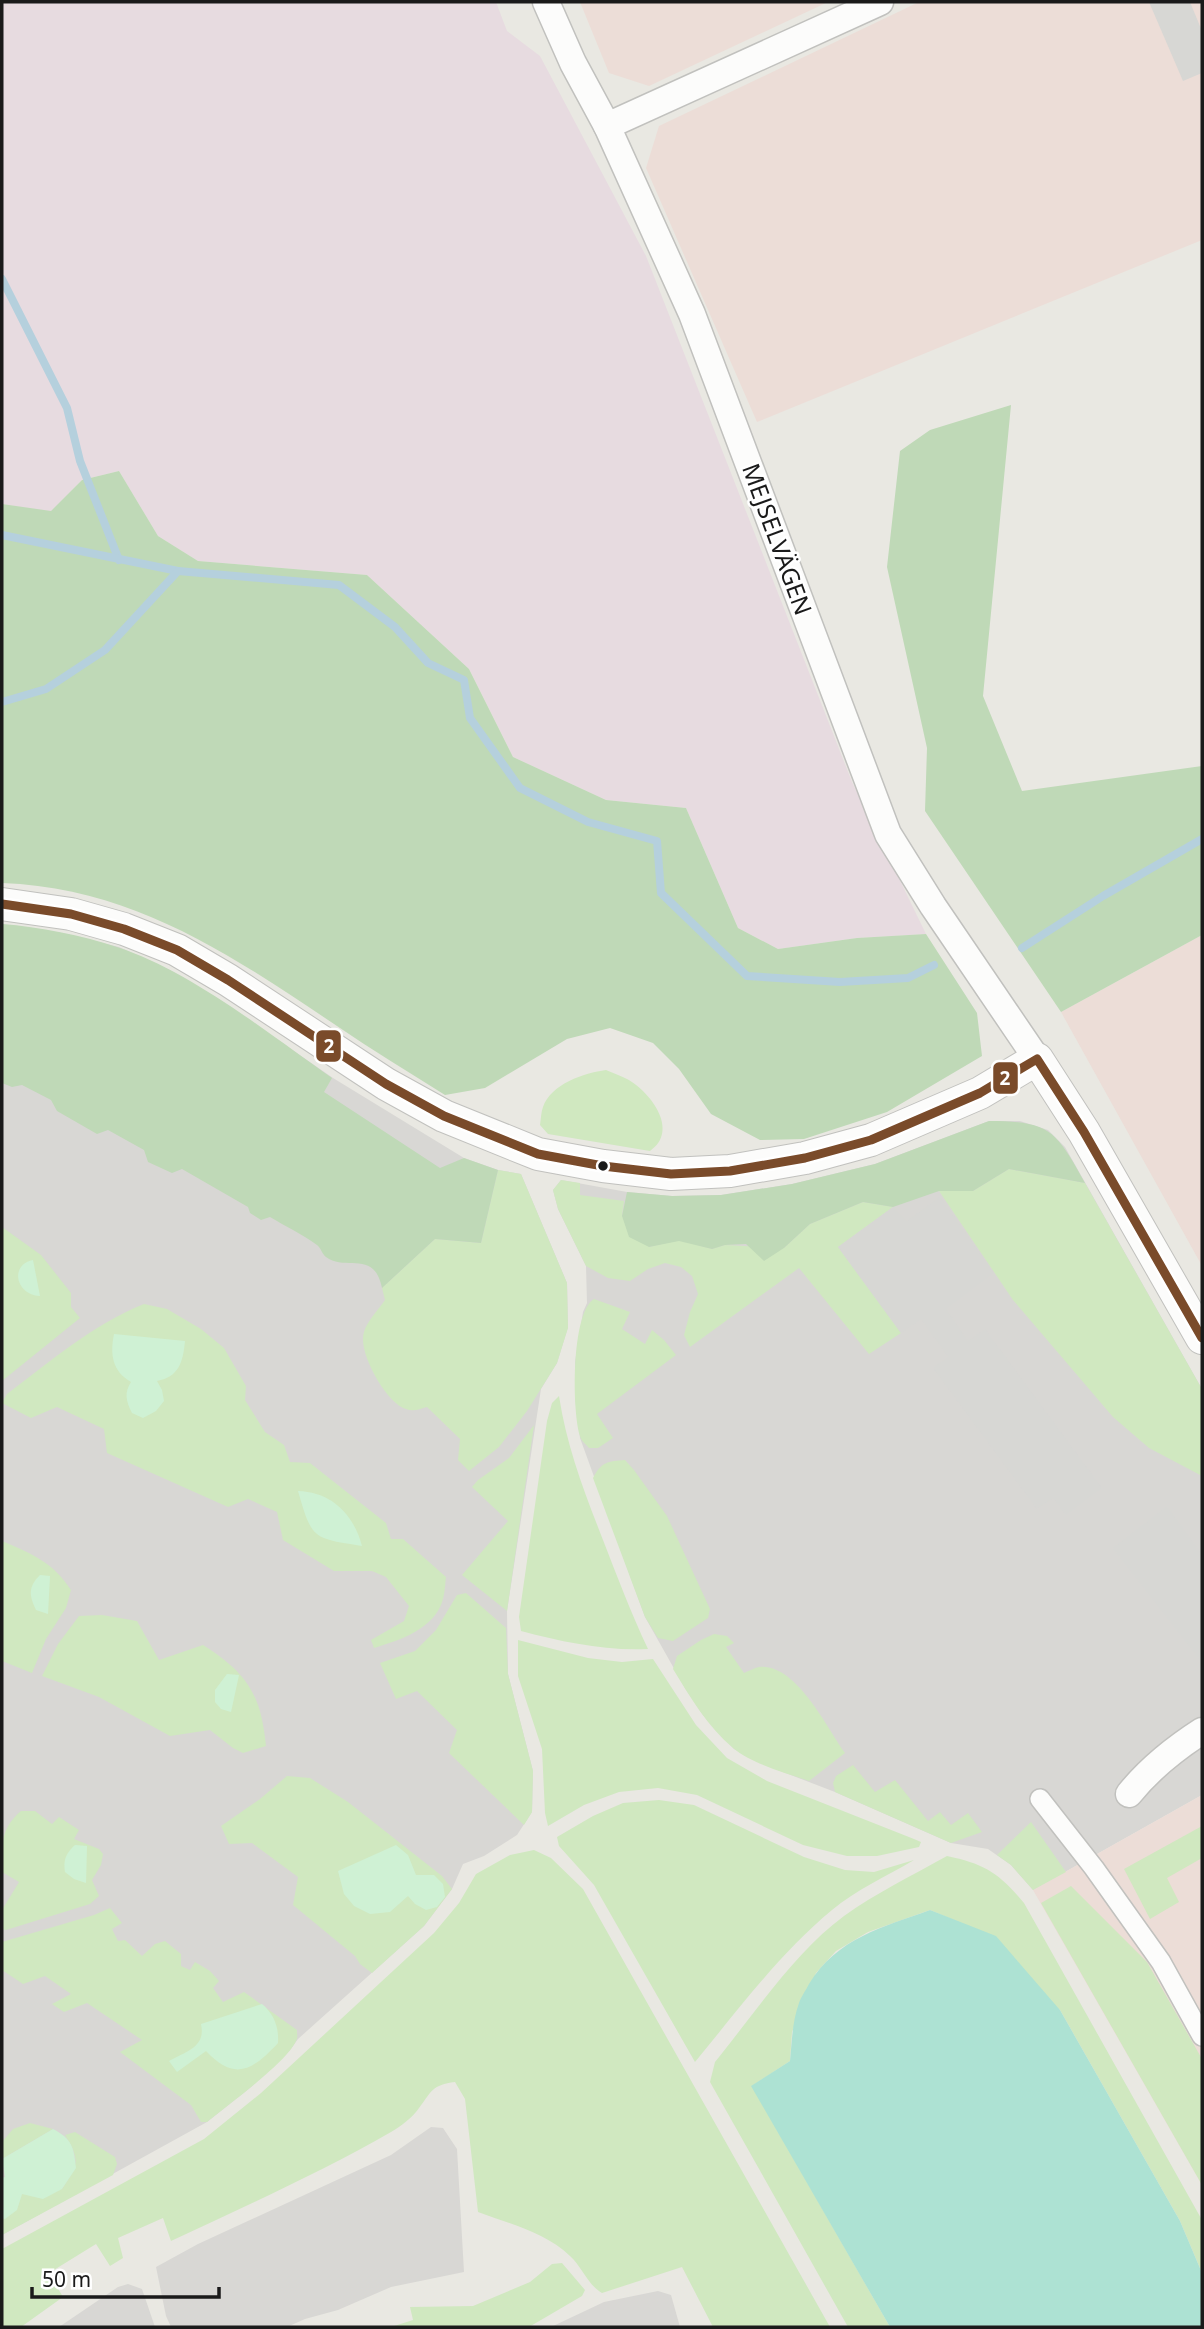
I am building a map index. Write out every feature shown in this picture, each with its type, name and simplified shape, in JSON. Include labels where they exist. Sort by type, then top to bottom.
[{"type":"street","name":"MEJSELVÄGEN","points":[[546,2],[573,63],[607,125],[692,314],[888,834],[933,906],[1037,1059]]},
{"type":"street","points":[[607,125],[880,2]]},
{"type":"street","points":[[2,904],[71,914],[124,929],[177,950],[386,1083],[444,1116],[538,1154],[603,1166],[671,1174],[730,1171],[805,1158],[871,1140],[980,1093],[1037,1059],[1084,1132],[1202,1338]]},
{"type":"street","points":[[1129,1794],[1147,1771],[1202,1731]]},
{"type":"street","points":[[1040,1799],[1094,1868],[1161,1962],[1202,2036]]},
{"type":"shaded area","points":[[2,2],[496,2],[507,31],[540,56],[646,256],[852,782],[926,934],[857,938],[778,949],[738,928],[686,808],[606,800],[513,757],[469,669],[367,575],[198,561],[158,536],[119,471],[82,480],[51,512],[2,504]]},
{"type":"shaded area","points":[[580,2],[828,2],[649,86],[609,73]]},
{"type":"shaded area","points":[[919,2],[1202,2],[1202,240],[757,422],[646,168],[659,126]]},
{"type":"shaded area","points":[[1149,2],[1190,2],[1202,31],[1202,73],[1183,81]]},
{"type":"shaded area","points":[[2,924],[62,933],[119,947],[170,970],[220,1000],[333,1078],[464,1158],[498,1170],[521,1174],[567,1283],[568,1327],[557,1363],[541,1389],[507,1611],[508,1674],[533,1771],[532,1812],[517,1835],[484,1856],[463,1864],[452,1889],[424,1926],[298,2039],[251,2087],[207,2122],[2,2235]]},
{"type":"shaded area","points":[[1202,935],[1202,1266],[1061,1012]]},
{"type":"shaded area","points":[[989,1121],[1020,1121],[1048,1130],[1065,1147],[1202,1389],[1202,1795],[1033,1890],[1011,1865],[988,1849],[951,1843],[835,1792],[770,1767],[734,1749],[703,1715],[645,1617],[580,1438],[575,1398],[575,1362],[583,1312],[587,1303],[586,1266],[558,1209],[553,1190],[561,1180],[627,1192],[672,1196],[721,1195],[792,1184],[875,1164]]},
{"type":"shaded area","points":[[940,1197],[994,1273],[946,1309],[968,1341],[985,1329],[1102,1488],[1066,1515],[1053,1498],[1037,1509],[933,1368],[948,1357],[921,1319],[901,1333],[838,1247],[893,1207],[907,1221]]},
{"type":"shaded area","points":[[1167,1507],[1202,1555],[1202,1662],[1113,1548]]},
{"type":"shaded area","points":[[1202,1795],[1202,2185],[1033,1890]]},
{"type":"shaded area","points":[[431,2127],[443,2128],[457,2149],[464,2272],[391,2287],[338,2310],[287,2327],[171,2327],[166,2316],[156,2267],[198,2244],[391,2155]]},
{"type":"shaded area","points":[[128,2284],[142,2289],[155,2327],[59,2327],[118,2287]]},
{"type":"shaded area","points":[[658,2291],[671,2295],[680,2327],[551,2327],[604,2302]]},
{"type":"green space","points":[[1011,405],[983,696],[1022,791],[1202,766],[1202,935],[1061,1012],[925,811],[927,748],[887,567],[900,451],[930,430]]},
{"type":"green space","points":[[119,471],[158,536],[198,561],[367,575],[469,669],[513,757],[606,800],[686,808],[738,928],[778,949],[857,938],[926,934],[977,1013],[982,1056],[887,1112],[804,1139],[760,1140],[711,1114],[679,1069],[653,1043],[610,1028],[567,1039],[485,1088],[445,1095],[258,974],[179,930],[95,897],[50,888],[2,883],[2,504],[51,511],[82,480]]},
{"type":"green space","points":[[2,924],[46,929],[89,939],[117,947],[173,971],[229,1005],[332,1078],[324,1092],[440,1168],[464,1158],[498,1170],[481,1243],[435,1239],[382,1288],[378,1276],[366,1265],[342,1263],[326,1257],[318,1246],[305,1237],[270,1217],[261,1220],[250,1213],[248,1207],[182,1169],[172,1173],[148,1162],[144,1150],[108,1130],[97,1134],[57,1111],[51,1100],[22,1085],[12,1087],[2,1083]]},
{"type":"green space","points":[[606,1070],[636,1085],[659,1112],[662,1133],[659,1143],[650,1151],[548,1134],[540,1125],[543,1107],[553,1092],[569,1081]]},
{"type":"green space","points":[[989,1121],[1026,1123],[1049,1132],[1066,1151],[1085,1183],[1009,1169],[973,1191],[939,1191],[893,1207],[863,1202],[810,1224],[784,1248],[764,1261],[746,1244],[712,1249],[679,1241],[649,1247],[629,1237],[622,1216],[627,1192],[672,1196],[721,1195],[792,1184],[875,1164]]},
{"type":"green space","points":[[1009,1169],[1085,1183],[1202,1389],[1202,1476],[1149,1448],[1113,1417],[1013,1300],[939,1191],[973,1191]]},
{"type":"green space","points":[[498,1170],[521,1174],[567,1283],[568,1328],[557,1363],[527,1411],[499,1447],[469,1471],[458,1460],[460,1439],[427,1407],[409,1410],[390,1398],[369,1364],[363,1341],[368,1324],[385,1300],[382,1288],[435,1239],[481,1243]]},
{"type":"green space","points":[[561,1180],[580,1183],[580,1195],[624,1201],[622,1216],[649,1247],[679,1240],[712,1249],[725,1245],[784,1248],[810,1224],[863,1202],[893,1207],[838,1247],[901,1333],[869,1354],[799,1268],[690,1347],[684,1335],[698,1294],[692,1276],[681,1267],[665,1263],[648,1269],[630,1281],[608,1278],[586,1266],[558,1209],[553,1190]]},
{"type":"green space","points":[[2,1227],[41,1255],[71,1293],[71,1307],[80,1318],[2,1381]]},
{"type":"green space","points":[[33,1260],[40,1296],[25,1291],[19,1280],[18,1273],[21,1268]]},
{"type":"green space","points":[[594,1299],[630,1312],[622,1329],[645,1344],[652,1330],[676,1355],[597,1414],[613,1438],[598,1448],[589,1448],[581,1438],[577,1423],[575,1363],[581,1323],[586,1308]]},
{"type":"green space","points":[[144,1304],[167,1309],[201,1329],[224,1348],[246,1386],[245,1400],[265,1432],[284,1445],[290,1462],[310,1463],[386,1523],[391,1539],[403,1539],[446,1577],[444,1596],[439,1609],[425,1626],[405,1637],[374,1648],[371,1640],[404,1621],[409,1606],[386,1577],[372,1571],[334,1571],[283,1540],[277,1512],[248,1499],[228,1507],[107,1453],[104,1429],[57,1407],[31,1418],[2,1403],[7,1394],[72,1344],[107,1322]]},
{"type":"green space","points":[[114,1334],[185,1341],[183,1356],[175,1372],[157,1381],[164,1401],[156,1411],[143,1418],[132,1413],[128,1405],[127,1393],[131,1382],[116,1367],[112,1348]]},
{"type":"green space","points":[[559,1396],[571,1451],[583,1487],[624,1595],[648,1649],[584,1645],[521,1631],[519,1617],[547,1421],[552,1403]]},
{"type":"green space","points":[[534,1425],[507,1611],[462,1575],[508,1521],[472,1487],[509,1458]]},
{"type":"green space","points":[[625,1460],[667,1516],[710,1609],[708,1618],[673,1641],[658,1638],[645,1617],[593,1478],[606,1463]]},
{"type":"green space","points":[[298,1491],[321,1496],[340,1507],[353,1524],[362,1546],[333,1541],[317,1534],[307,1519]]},
{"type":"green space","points":[[2,1541],[49,1566],[71,1590],[66,1608],[46,1639],[32,1673],[2,1661]]},
{"type":"green space","points":[[40,1575],[50,1576],[48,1614],[36,1610],[31,1595],[33,1583]]},
{"type":"green space","points":[[466,1593],[506,1628],[508,1674],[533,1771],[532,1812],[524,1825],[449,1753],[457,1730],[417,1691],[396,1699],[380,1663],[415,1651],[436,1630],[457,1595]]},
{"type":"green space","points":[[102,1615],[137,1621],[159,1660],[203,1645],[231,1665],[249,1686],[255,1699],[264,1728],[266,1746],[243,1753],[210,1730],[170,1736],[99,1697],[42,1676],[58,1644],[79,1616]]},
{"type":"green space","points":[[714,1634],[727,1636],[734,1643],[726,1647],[744,1673],[759,1667],[786,1675],[809,1699],[845,1753],[809,1781],[759,1763],[741,1754],[724,1740],[693,1701],[673,1669],[677,1656]]},
{"type":"green space","points":[[518,1640],[588,1658],[622,1662],[653,1659],[696,1725],[727,1758],[767,1781],[921,1842],[919,1847],[877,1856],[847,1856],[803,1845],[697,1795],[658,1788],[619,1792],[584,1805],[548,1826],[542,1749],[518,1676]]},
{"type":"green space","points":[[227,1674],[239,1675],[231,1712],[221,1709],[215,1702],[215,1690]]},
{"type":"green space","points":[[853,1765],[875,1792],[895,1780],[928,1821],[940,1812],[951,1825],[968,1813],[982,1832],[951,1843],[835,1792],[833,1783],[836,1776]]},
{"type":"green space","points":[[287,1776],[310,1778],[348,1802],[442,1876],[452,1889],[424,1926],[372,1973],[293,1905],[298,1877],[252,1843],[229,1844],[221,1826]]},
{"type":"green space","points":[[659,1800],[694,1805],[804,1857],[845,1870],[874,1872],[914,1860],[851,1896],[813,1927],[760,1983],[695,2062],[594,1885],[559,1846],[557,1837],[593,1816],[623,1803]]},
{"type":"green space","points":[[21,1811],[35,1811],[52,1824],[59,1817],[79,1830],[74,1839],[99,1849],[103,1854],[101,1865],[92,1880],[99,1896],[90,1904],[6,1930],[2,1929],[2,1910],[19,1882],[2,1872],[2,1846],[9,1824]]},
{"type":"green space","points":[[1031,1822],[1066,1872],[1033,1890],[1011,1865],[997,1855]]},
{"type":"green space","points":[[1202,1826],[1202,1858],[1167,1878],[1179,1902],[1150,1919],[1124,1869]]},
{"type":"green space","points":[[75,1845],[87,1846],[86,1883],[65,1872],[66,1857]]},
{"type":"green space","points":[[396,1845],[408,1855],[416,1875],[434,1875],[443,1884],[445,1897],[437,1907],[426,1910],[408,1896],[390,1912],[370,1914],[354,1906],[344,1894],[338,1871]]},
{"type":"green space","points":[[534,1850],[551,1858],[583,1889],[830,2327],[713,2327],[682,2267],[602,2293],[570,2256],[550,2241],[478,2212],[465,2099],[455,2082],[437,2087],[406,2122],[391,2132],[282,2189],[171,2241],[163,2218],[118,2238],[123,2258],[110,2266],[96,2244],[49,2273],[63,2297],[21,2327],[2,2327],[2,2249],[204,2139],[261,2093],[434,1933],[459,1903],[476,1874],[510,1855]]},
{"type":"green space","points":[[947,1856],[972,1862],[990,1871],[1007,1884],[1024,1903],[1202,2220],[1202,2273],[1180,2221],[1060,2010],[956,1921],[930,1910],[868,1932],[836,1951],[816,1973],[792,2032],[790,2061],[752,2086],[890,2327],[848,2327],[710,2082],[715,2062],[776,1984],[809,1947],[844,1916]]},
{"type":"green space","points":[[1071,1886],[1147,1962],[1202,2059],[1202,2185],[1041,1903]]},
{"type":"green space","points":[[110,1908],[122,1923],[112,1929],[118,1941],[125,1940],[142,1956],[155,1944],[165,1941],[181,1954],[181,1966],[190,1970],[195,1962],[210,1971],[219,1981],[213,1988],[223,2002],[244,1992],[297,2030],[296,2041],[281,2061],[207,2122],[201,2122],[191,2105],[120,2052],[142,2040],[87,2003],[64,2012],[52,2004],[71,1994],[45,1976],[23,1984],[2,1970],[2,1942]]},
{"type":"green space","points":[[930,1910],[996,1936],[1060,2010],[1180,2221],[1202,2273],[1202,2327],[890,2327],[751,2086],[790,2061],[800,2001],[820,1968],[833,1955],[862,1936]]},
{"type":"green space","points":[[262,2004],[275,2021],[278,2043],[252,2066],[244,2069],[226,2067],[206,2051],[177,2072],[169,2061],[198,2043],[202,2032],[201,2024]]},
{"type":"green space","points":[[30,2123],[53,2129],[2,2159],[2,2142],[13,2129]]},
{"type":"green space","points":[[53,2129],[71,2144],[76,2168],[62,2189],[43,2199],[22,2194],[17,2210],[5,2219],[2,2218],[2,2178],[5,2177],[2,2159]]},
{"type":"green space","points":[[75,2132],[115,2157],[117,2164],[113,2175],[2,2235],[2,2218],[5,2218],[22,2194],[62,2189],[76,2163],[74,2151],[65,2135]]},
{"type":"green space","points":[[562,2263],[585,2290],[582,2296],[529,2327],[391,2327],[413,2320],[410,2307],[473,2306],[530,2282],[552,2264]]},
{"type":"waterway","points":[[2,279],[67,408],[80,461],[119,560]]},
{"type":"waterway","points":[[2,535],[178,571]]},
{"type":"waterway","points":[[2,702],[46,689],[105,650],[178,571],[339,585],[395,627],[428,663],[464,680],[470,718],[520,788],[588,822],[657,841],[661,893],[747,976],[840,982],[908,978],[934,965]]},
{"type":"waterway","points":[[1022,948],[1103,896],[1202,839]]},
{"type":"transit line","name":"2","points":[[2,904],[71,914],[124,929],[177,950],[228,980],[386,1084],[444,1116],[538,1154],[603,1166],[671,1174],[730,1171],[805,1158],[871,1140],[980,1093],[1037,1059],[1084,1132],[1202,1338]]}]
